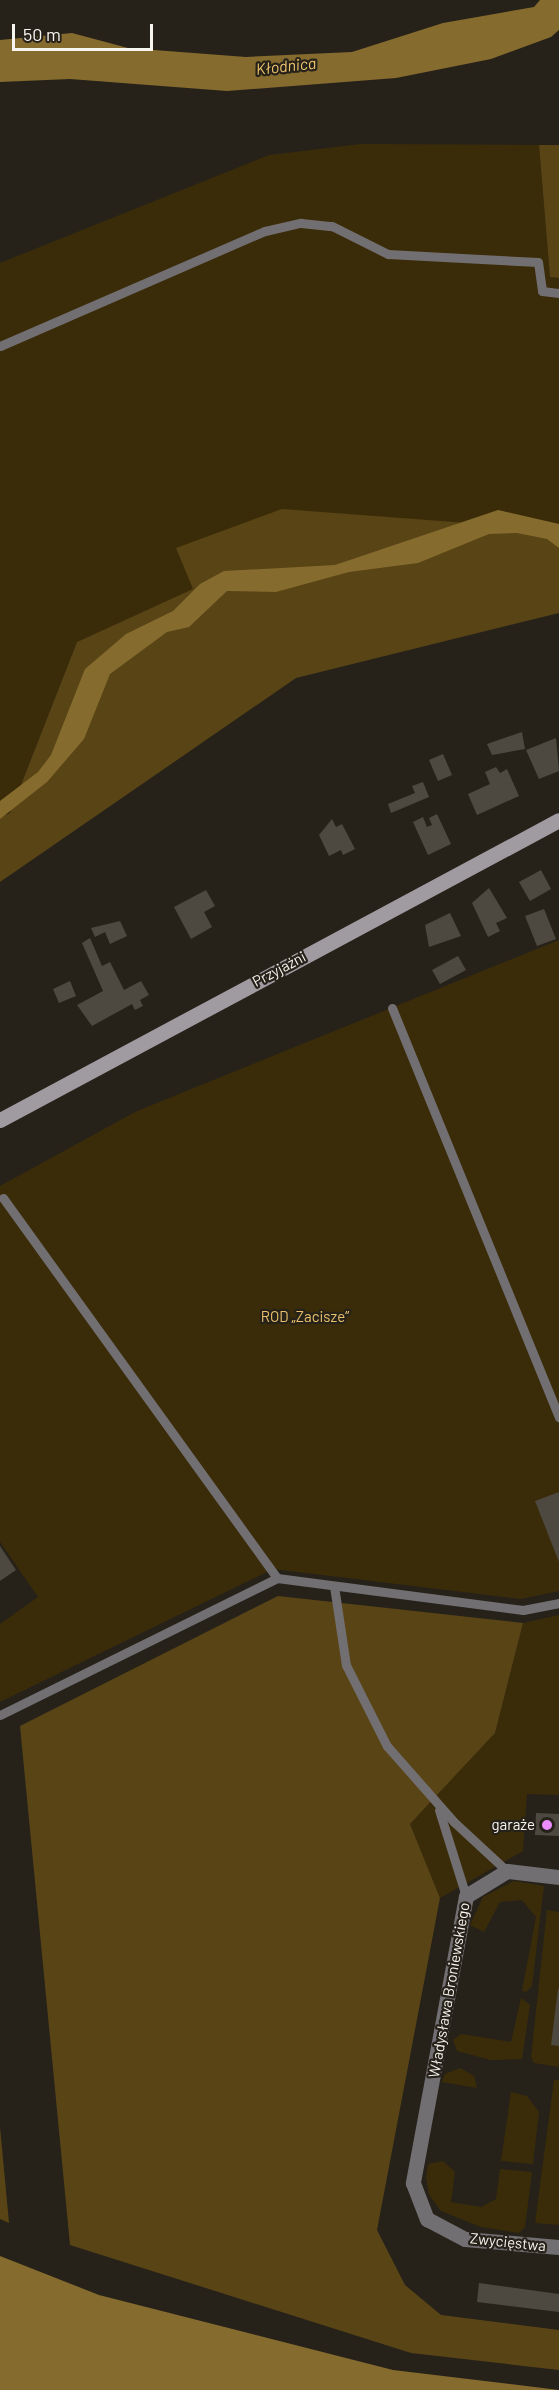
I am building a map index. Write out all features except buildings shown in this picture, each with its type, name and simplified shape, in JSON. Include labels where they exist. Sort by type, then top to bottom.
[{"type":"main road","name":"Przyjaźni","points":[[0,1120],[559,820]]},
{"type":"street","points":[[507,1871],[559,1877]]},
{"type":"street","name":"Władysława Broniewskiego","points":[[413,2183],[466,1896],[507,1871]]},
{"type":"street","name":"Zwycięstwa","points":[[413,2183],[427,2219],[465,2239],[559,2247]]},
{"type":"lane","points":[[0,346],[265,231],[301,223],[332,226],[388,254],[538,262],[542,291],[559,293]]},
{"type":"lane","points":[[392,1008],[559,1417]]},
{"type":"lane","points":[[3,1198],[277,1578]]},
{"type":"lane","points":[[0,1715],[277,1578],[523,1610],[559,1602]]},
{"type":"lane","points":[[334,1586],[346,1665],[387,1746],[435,1801],[507,1871]]},
{"type":"lane","points":[[435,1801],[466,1896]]},
{"type":"green space","points":[[361,144],[539,145],[550,277],[559,278],[559,530],[176,548],[194,589],[77,642],[10,813],[0,817],[0,263],[269,155]]},
{"type":"green space","name":"ROD „Zacisze”","points":[[559,940],[559,1591],[521,1599],[273,1569],[0,1702],[0,1624],[38,1597],[0,1542],[0,1186],[137,1111]]},
{"type":"green space","points":[[559,1615],[559,1795],[527,1794],[523,1851],[440,1898],[410,1824],[495,1733],[523,1623]]},
{"type":"green space","points":[[514,1881],[544,1886],[532,1986],[526,1992],[522,1991],[536,1917],[522,1900],[500,1902],[484,1932],[470,1925],[483,1897]]},
{"type":"green space","points":[[547,1910],[559,1912],[559,2067],[534,2063],[531,2057]]},
{"type":"green space","points":[[521,1998],[530,2005],[522,2059],[491,2060],[457,2051],[453,2040],[461,2034],[511,2042]]},
{"type":"green space","points":[[460,2068],[474,2076],[477,2088],[442,2082],[445,2074]]},
{"type":"green space","points":[[554,2080],[559,2080],[559,2225],[535,2223]]},
{"type":"green space","points":[[511,2092],[527,2096],[539,2112],[533,2164],[501,2161]]},
{"type":"green space","points":[[443,2161],[455,2172],[451,2202],[481,2207],[496,2199],[500,2169],[532,2172],[525,2227],[519,2233],[481,2227],[441,2211],[429,2195],[426,2177],[428,2164]]},
{"type":"shaded area","points":[[539,145],[559,145],[559,278],[550,277]]},
{"type":"shaded area","points":[[282,509],[559,530],[559,613],[296,678],[0,882],[0,817],[10,813],[77,642],[193,589],[176,548]]},
{"type":"shaded area","points":[[278,1596],[523,1623],[495,1733],[410,1824],[440,1898],[377,2230],[405,2285],[441,2315],[559,2330],[559,2370],[411,2353],[70,2245],[20,1726]]},
{"type":"shaded area","points":[[0,2127],[9,2223],[0,2219]]},
{"type":"water","name":"Kłodnica","points":[[540,0],[559,0],[559,30],[551,37],[491,59],[396,78],[227,91],[70,79],[0,82],[0,40],[72,33],[128,48],[246,57],[352,52],[443,23],[534,7]]},
{"type":"water","points":[[498,510],[559,524],[559,548],[547,539],[517,533],[489,534],[418,563],[349,572],[276,592],[227,591],[189,627],[167,632],[110,674],[84,739],[47,782],[0,819],[0,801],[38,772],[51,755],[85,669],[126,634],[173,611],[200,584],[224,571],[335,565]]},
{"type":"water","points":[[0,2256],[99,2295],[393,2370],[559,2390],[0,2390]]},
{"type":"place","name":"garaże","points":[[547,1825]]}]
